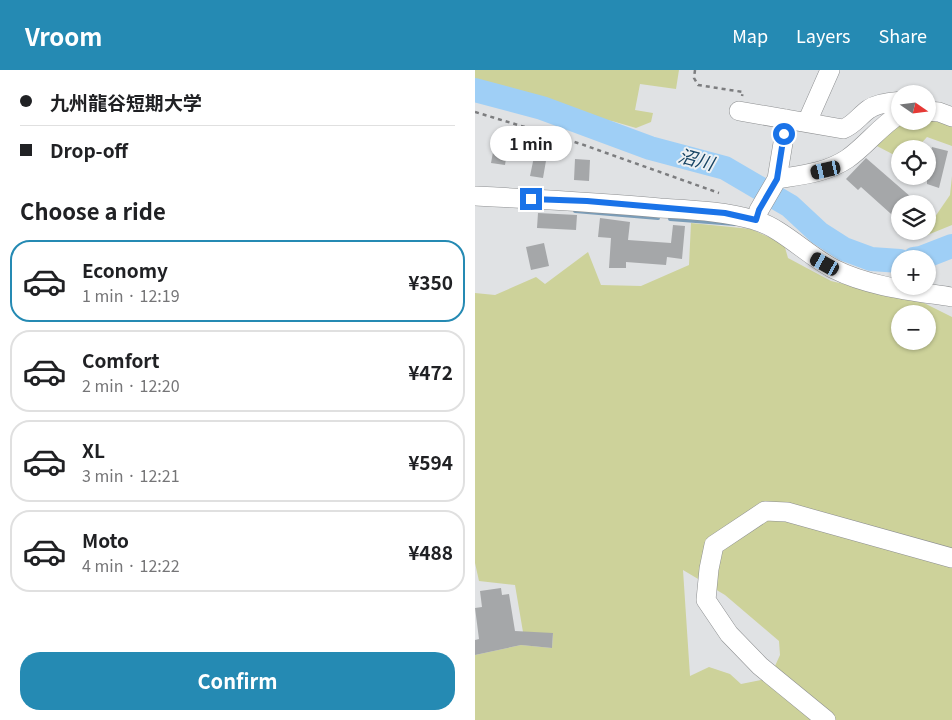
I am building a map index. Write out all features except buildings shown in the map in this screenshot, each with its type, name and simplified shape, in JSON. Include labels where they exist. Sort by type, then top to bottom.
[{"type":"street","points":[[807,122],[830,70]]},
{"type":"street","points":[[936,100],[952,103]]},
{"type":"street","points":[[739,111],[843,128],[851,126],[868,110],[878,104],[891,103]]},
{"type":"street","points":[[936,112],[952,116]]},
{"type":"street","points":[[757,215],[777,179],[787,119]]},
{"type":"street","points":[[777,179],[826,170],[847,159],[891,119]]},
{"type":"street","points":[[475,196],[607,203],[757,215],[814,258],[836,270],[867,282],[952,297]]},
{"type":"street","points":[[827,720],[760,666],[729,634],[706,600],[714,545],[765,510],[787,512],[952,558]]},
{"type":"path","points":[[695,70],[694,78],[698,85],[743,92],[739,111]]},
{"type":"path","points":[[475,112],[581,144],[719,193]]},
{"type":"green space","points":[[475,70],[679,70],[676,89],[640,84],[635,110],[653,113],[651,122],[636,128],[612,121],[584,117],[475,82]]},
{"type":"green space","points":[[936,121],[952,123],[952,146],[927,137],[924,140],[891,140],[891,153],[875,145],[893,130],[936,130]]},
{"type":"green space","points":[[952,176],[952,225],[936,232],[936,215],[950,195]]},
{"type":"green space","points":[[691,223],[751,229],[784,244],[788,258],[831,281],[928,305],[891,305],[891,350],[936,350],[936,309],[952,317],[952,720],[475,720],[475,655],[521,645],[552,648],[553,634],[523,632],[515,585],[479,581],[475,563],[475,293],[495,295],[536,277],[545,284],[588,252],[601,285],[641,286],[689,265]],"holes":[[[683,570],[725,595],[779,641],[780,655],[775,666],[761,680],[741,684],[730,674],[709,667],[690,676]]]},
{"type":"waterway","name":"沼川","points":[[475,90],[542,108],[650,148],[725,168],[790,206],[819,233],[844,249],[871,259],[891,260]]},
{"type":"waterway","points":[[575,211],[658,218]]},
{"type":"waterway","points":[[670,219],[735,224]]},
{"type":"waterway","name":"沼川","points":[[936,252],[952,246]]},
{"type":"route","points":[[531,199],[587,201],[725,213],[756,220],[759,210],[777,179],[784,134]]}]
